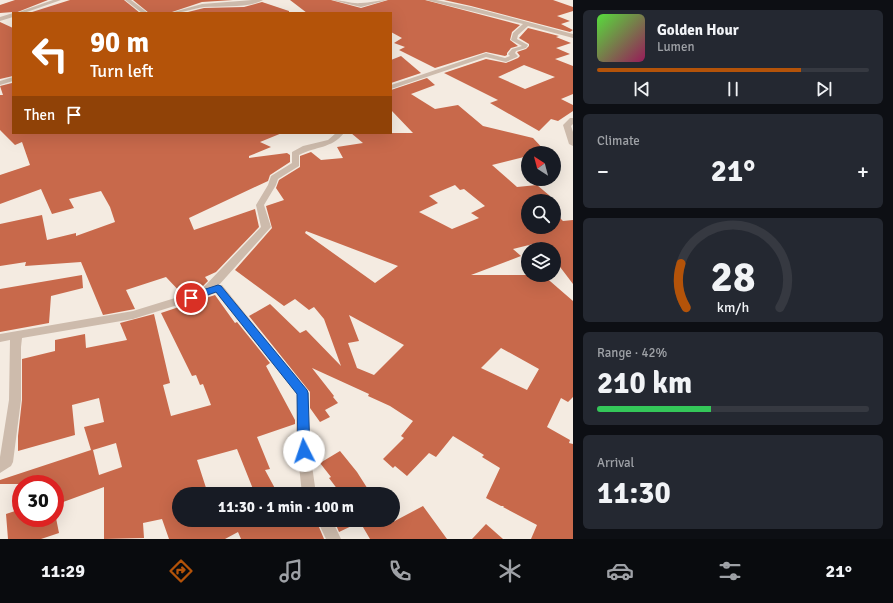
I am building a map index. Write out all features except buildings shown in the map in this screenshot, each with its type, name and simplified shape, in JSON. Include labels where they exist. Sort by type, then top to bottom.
[{"type":"street","points":[[22,12],[58,0]]},
{"type":"street","points":[[128,0],[144,12]]},
{"type":"street","points":[[177,12],[202,6],[244,3],[260,0]]},
{"type":"street","points":[[335,0],[361,5],[384,0]]},
{"type":"street","points":[[429,0],[471,9],[573,36]]},
{"type":"street","points":[[0,19],[12,15]]},
{"type":"street","points":[[392,87],[486,55],[506,60],[515,56],[511,54],[514,50],[524,47],[525,45],[514,40],[515,34],[527,24]]},
{"type":"street","points":[[0,83],[12,79]]},
{"type":"street","points":[[573,120],[567,124],[573,144]]},
{"type":"street","points":[[205,293],[266,227],[260,205],[272,185],[274,178],[296,164],[294,154],[306,148],[330,142],[339,134]]},
{"type":"street","points":[[0,338],[133,315],[218,288],[303,393],[302,437],[309,487]]},
{"type":"street","points":[[0,467],[6,462],[15,400],[15,348],[17,335]]},
{"type":"street","points":[[328,527],[334,539]]},
{"type":"route","points":[[191,298],[218,288],[303,393],[302,437],[304,451]]}]
